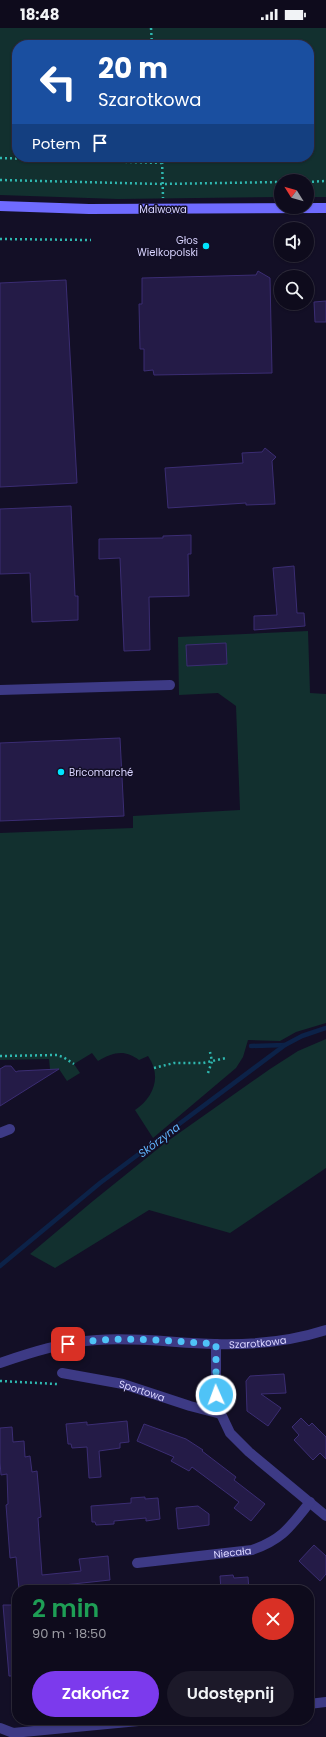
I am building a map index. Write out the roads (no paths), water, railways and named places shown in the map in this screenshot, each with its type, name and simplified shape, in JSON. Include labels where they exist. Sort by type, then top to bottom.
[{"type":"street","name":"Malwowa","points":[[0,206],[89,209],[326,208]]},
{"type":"street","points":[[0,690],[170,685]]},
{"type":"street","points":[[0,1133],[10,1129]]},
{"type":"street","name":"Szarotkowa","points":[[0,1363],[59,1345],[97,1340],[122,1339],[216,1344],[284,1339],[314,1334],[326,1330]]},
{"type":"street","points":[[216,1344],[216,1395],[221,1414],[230,1433],[249,1452],[326,1516]]},
{"type":"street","name":"Sportowa","points":[[62,1373],[123,1384],[190,1406],[221,1414]]},
{"type":"street","name":"Niecała","points":[[137,1563],[252,1550],[269,1544],[283,1535],[310,1502]]},
{"type":"street","points":[[314,1703],[326,1702]]},
{"type":"street","points":[[0,1728],[13,1733],[97,1725]]},
{"type":"waterway","name":"Skórzyna","points":[[0,1266],[100,1183],[285,1045],[302,1036],[326,1028]]},
{"type":"waterway","points":[[251,1046],[285,1045]]},
{"type":"place","name":"Głos Wielkopolski","points":[[206,246]]},
{"type":"place","name":"Bricomarché","points":[[61,772]]}]
